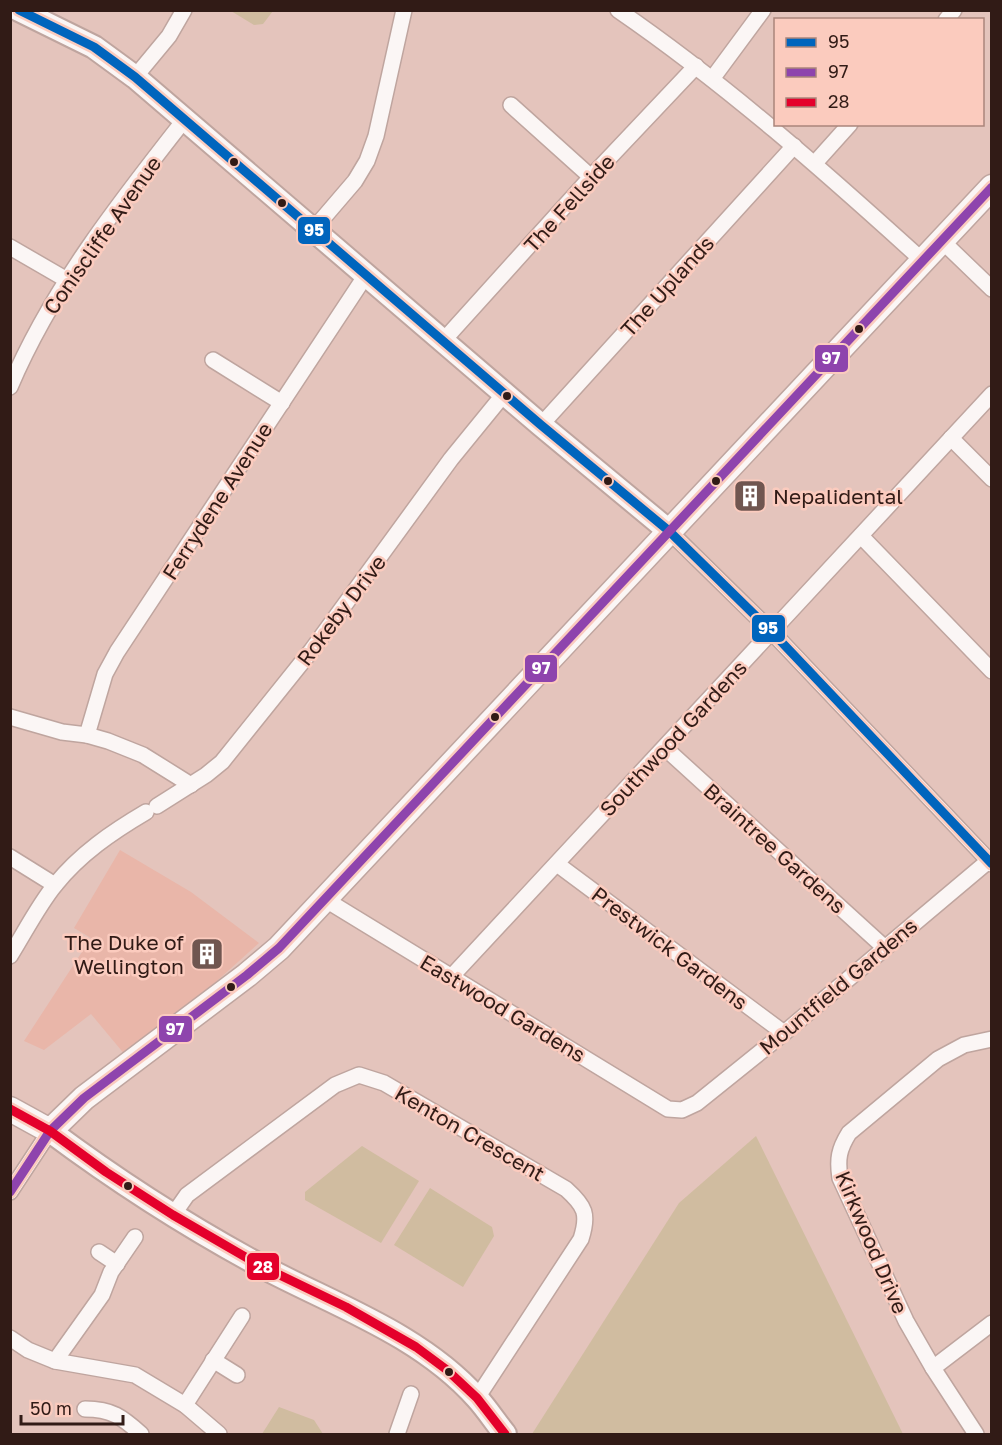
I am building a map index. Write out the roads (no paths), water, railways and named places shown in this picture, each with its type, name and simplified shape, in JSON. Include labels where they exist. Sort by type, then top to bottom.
[{"type":"main road","points":[[10,1109],[50,1131],[84,1098],[247,975],[279,948],[992,187]]},
{"type":"street","points":[[20,10],[94,47],[135,77],[504,394],[669,531],[772,632],[990,861]]},
{"type":"street","points":[[135,77],[170,36],[184,10]]},
{"type":"street","points":[[314,230],[355,181],[367,161],[376,136],[404,10]]},
{"type":"street","points":[[712,79],[763,10]]},
{"type":"street","points":[[628,13],[815,163],[922,260]]},
{"type":"street","name":"The Fellside","points":[[443,341],[591,177],[696,66]]},
{"type":"street","points":[[511,105],[591,177]]},
{"type":"street","name":"Coniscliffe Avenue","points":[[10,387],[44,318],[67,280],[120,202],[185,119]]},
{"type":"street","points":[[815,163],[848,126]]},
{"type":"street","name":"The Uplands","points":[[541,425],[794,146]]},
{"type":"street","points":[[941,240],[992,289]]},
{"type":"street","points":[[10,246],[67,280]]},
{"type":"street","name":"Ferrydene Avenue","points":[[87,735],[105,674],[117,652],[366,275]]},
{"type":"street","points":[[213,360],[282,403]]},
{"type":"street","name":"Rokeby Drive","points":[[10,956],[55,885],[99,841],[191,785],[222,762],[311,651],[452,459],[504,394]]},
{"type":"street","name":"Southwood Gardens","points":[[452,976],[992,394]]},
{"type":"street","points":[[951,438],[992,479]]},
{"type":"street","points":[[861,536],[992,670]]},
{"type":"street","points":[[10,717],[62,732],[87,735],[108,741],[142,755],[191,785]]},
{"type":"street","name":"Braintree Gardens","points":[[665,748],[885,948]]},
{"type":"street","points":[[10,857],[55,885]]},
{"type":"street","name":"Mountfield Gardens","points":[[682,1110],[697,1103],[784,1033],[990,861]]},
{"type":"street","name":"Prestwick Gardens","points":[[557,864],[784,1033]]},
{"type":"street","name":"Eastwood Gardens","points":[[326,900],[668,1109],[682,1110]]},
{"type":"street","name":"Kirkwood Drive","points":[[976,1434],[906,1322],[840,1178],[837,1161],[840,1148],[849,1133],[914,1078],[939,1059],[964,1045],[992,1039]]},
{"type":"street","name":"Kenton Crescent","points":[[173,1215],[187,1195],[335,1085],[359,1075],[384,1083],[566,1189],[582,1203],[586,1222],[581,1239],[477,1398]]},
{"type":"street","points":[[10,1192],[50,1131],[106,1172],[173,1215],[261,1266],[346,1307],[416,1347],[447,1370],[477,1398],[505,1434]]},
{"type":"street","points":[[55,1361],[102,1295],[117,1264],[135,1237]]},
{"type":"street","points":[[99,1252],[117,1264]]},
{"type":"street","points":[[185,1405],[242,1316]]},
{"type":"street","points":[[933,1368],[992,1323]]},
{"type":"street","points":[[10,1338],[28,1350],[55,1361],[135,1375],[185,1405],[219,1434]]},
{"type":"street","points":[[213,1360],[237,1375]]},
{"type":"street","points":[[397,1434],[411,1394]]},
{"type":"street","points":[[85,1409],[102,1409],[117,1414],[141,1434]]},
{"type":"place","name":"Nepalidental","points":[[750,496]]},
{"type":"place","name":"The Duke of Wellington","points":[[207,954]]}]
